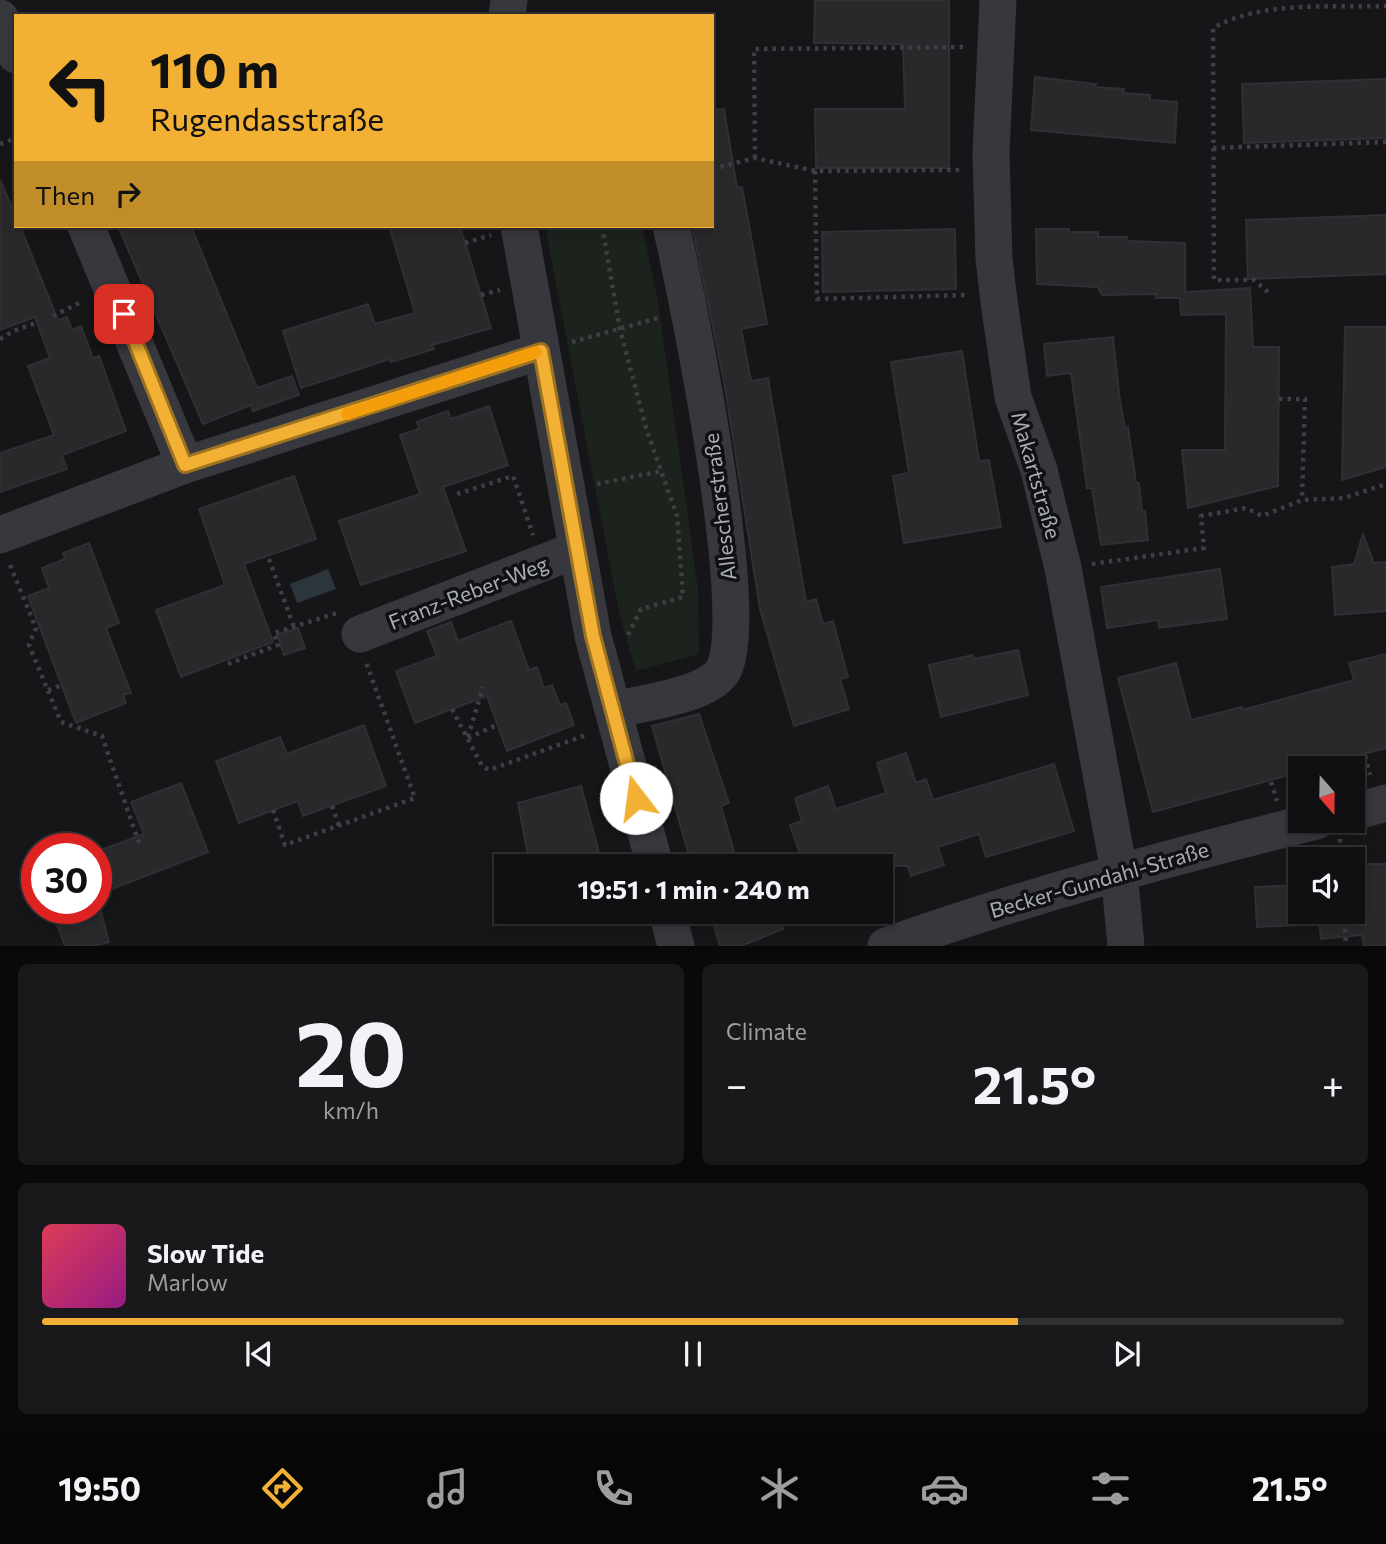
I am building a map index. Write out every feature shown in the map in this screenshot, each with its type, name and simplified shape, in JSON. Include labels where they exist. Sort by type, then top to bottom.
[{"type":"street","name":"Makartstraße","points":[[998,0],[992,170],[999,294],[1013,397],[1039,470],[1063,568],[1119,871],[1126,946]]},
{"type":"street","points":[[0,18],[14,50]]},
{"type":"street","points":[[87,228],[185,465]]},
{"type":"street","points":[[519,228],[565,491],[596,646],[652,854]]},
{"type":"street","name":"Allescherstraße","points":[[615,717],[702,688],[722,672],[731,648],[724,528],[709,418],[671,228]]},
{"type":"street","points":[[3,544],[185,465],[541,351]]},
{"type":"street","name":"Franz-Reber-Weg","points":[[360,634],[576,550]]},
{"type":"street","points":[[1365,809],[1386,803]]},
{"type":"street","name":"Becker-Gundahl-Straße","points":[[886,946],[973,915],[1119,871],[1288,828]]},
{"type":"street","points":[[670,924],[676,946]]},
{"type":"path","points":[[1268,292],[1254,279],[1214,280],[1213,28],[1233,17],[1255,11],[1386,6]]},
{"type":"path","points":[[755,158],[754,49],[995,46]]},
{"type":"path","points":[[1213,148],[1386,142]]},
{"type":"path","points":[[714,168],[755,158],[815,171],[992,170]]},
{"type":"path","points":[[815,171],[817,299],[999,294]]},
{"type":"path","points":[[596,646],[626,638],[641,609],[683,597],[677,516],[646,428],[620,329],[602,228]]},
{"type":"path","points":[[541,351],[688,311]]},
{"type":"path","points":[[0,339],[36,323]]},
{"type":"path","points":[[1279,399],[1306,399],[1302,500]]},
{"type":"path","points":[[565,491],[662,471]]},
{"type":"path","points":[[457,494],[513,476],[542,562]]},
{"type":"path","points":[[1063,568],[1204,548],[1201,516],[1246,508],[1262,516],[1302,500],[1345,498],[1386,484]]},
{"type":"path","points":[[3,544],[36,628],[29,645],[61,722],[102,736],[139,843]]},
{"type":"path","points":[[269,559],[294,627]]},
{"type":"path","points":[[228,664],[278,645],[274,633],[344,610],[360,634],[361,649],[415,798],[285,845],[273,810]]},
{"type":"path","points":[[48,690],[62,685]]},
{"type":"path","points":[[468,738],[484,687]]},
{"type":"path","points":[[452,709],[482,766],[489,770],[615,717]]},
{"type":"path","points":[[468,738],[497,725]]},
{"type":"path","points":[[332,806],[339,826]]},
{"type":"path","points":[[1345,924],[1346,946]]},
{"type":"shaded area","points":[[545,228],[642,228],[658,302],[698,589],[699,654],[636,671],[619,612]]},
{"type":"shaded area","points":[[328,569],[336,589],[297,603],[290,584]]},
{"type":"building","points":[[815,0],[949,0],[949,168],[816,168],[815,109],[905,109],[903,44],[814,43]]},
{"type":"building","points":[[1035,77],[1096,84],[1095,87],[1124,89],[1123,93],[1150,95],[1150,100],[1177,102],[1175,143],[1031,130]]},
{"type":"building","points":[[1386,79],[1386,138],[1244,143],[1242,84]]},
{"type":"building","points":[[724,109],[737,187],[742,187],[767,324],[741,329],[751,381],[768,378],[806,602],[816,599],[823,624],[833,621],[848,677],[840,679],[849,709],[794,726],[760,609],[724,381],[692,228],[714,228],[714,110]]},
{"type":"building","points":[[0,180],[14,212],[14,228],[21,228],[58,320],[67,317],[72,330],[81,326],[93,358],[99,356],[126,431],[62,455],[67,469],[0,492],[0,453],[54,435],[28,366],[50,358],[35,317],[0,330]]},
{"type":"building","points":[[1386,215],[1386,274],[1248,279],[1246,220]]},
{"type":"building","points":[[119,228],[192,228],[257,388],[292,376],[299,395],[253,411],[251,405],[203,424]]},
{"type":"building","points":[[390,228],[461,228],[491,328],[432,345],[434,349],[391,362],[390,359],[301,388],[283,331],[368,304],[375,324],[415,313]]},
{"type":"building","points":[[955,229],[956,289],[823,292],[822,232]]},
{"type":"building","points":[[1036,229],[1098,232],[1098,237],[1127,237],[1127,241],[1185,243],[1185,292],[1250,288],[1253,347],[1279,347],[1278,486],[1188,508],[1182,450],[1225,450],[1226,314],[1181,315],[1180,298],[1156,298],[1156,294],[1102,295],[1098,287],[1037,284]]},
{"type":"building","points":[[1345,327],[1386,327],[1386,467],[1342,480]]},
{"type":"building","points":[[1113,337],[1120,401],[1125,428],[1128,427],[1142,512],[1145,511],[1148,540],[1101,545],[1092,488],[1087,488],[1071,373],[1047,376],[1044,344]]},
{"type":"building","points":[[962,351],[979,461],[989,460],[1001,527],[904,543],[893,476],[909,473],[891,362]]},
{"type":"building","points":[[489,406],[508,465],[443,487],[466,551],[361,585],[339,521],[420,494],[400,435],[419,429],[417,422],[448,411],[451,419]]},
{"type":"building","points":[[294,476],[316,539],[244,564],[273,642],[181,677],[156,610],[225,585],[199,509]]},
{"type":"building","points":[[1363,534],[1374,563],[1386,562],[1386,611],[1335,615],[1332,567],[1354,564]]},
{"type":"building","points":[[89,543],[119,623],[106,628],[131,693],[123,695],[126,703],[76,723],[28,596],[49,588],[42,568],[65,559],[63,553]]},
{"type":"building","points":[[1220,569],[1227,619],[1159,628],[1158,620],[1107,628],[1101,587]]},
{"type":"building","points":[[511,621],[529,670],[537,667],[544,688],[552,685],[560,705],[566,703],[574,725],[507,751],[487,696],[415,723],[396,671],[437,656],[427,631],[451,622],[458,641]]},
{"type":"building","points":[[298,628],[305,648],[284,655],[277,635]]},
{"type":"building","points":[[1018,650],[1028,695],[941,717],[929,665],[973,655],[974,659]]},
{"type":"building","points":[[1386,654],[1386,748],[1357,756],[1288,756],[1288,775],[1153,812],[1118,678],[1176,663],[1191,720],[1242,707],[1242,710],[1354,680],[1349,663]]},
{"type":"building","points":[[699,714],[729,803],[721,806],[735,854],[689,854],[652,726]]},
{"type":"building","points":[[364,725],[386,786],[303,816],[298,801],[239,823],[216,761],[280,737],[287,754]]},
{"type":"building","points":[[906,753],[916,783],[926,779],[933,800],[1054,764],[1074,831],[986,857],[979,834],[938,847],[944,865],[911,876],[908,866],[893,866],[893,854],[800,854],[790,825],[802,821],[795,798],[828,786],[836,809],[886,793],[877,763]]},
{"type":"building","points":[[181,783],[208,852],[112,889],[112,846],[144,834],[131,802]]},
{"type":"building","points":[[581,786],[599,854],[528,854],[518,803]]},
{"type":"building","points":[[1365,864],[1386,864],[1386,946],[1364,946],[1362,935],[1321,939],[1319,924],[1365,924]]},
{"type":"building","points":[[1288,886],[1288,924],[1300,925],[1257,927],[1255,887]]},
{"type":"building","points":[[57,924],[104,924],[109,942],[94,946],[65,946]]},
{"type":"building","points":[[714,924],[782,924],[783,929],[741,946],[720,946]]},
{"type":"slow traffic","points":[[347,414],[536,352]]},
{"type":"route","points":[[124,314],[185,465],[541,351],[593,636],[636,798]]}]
